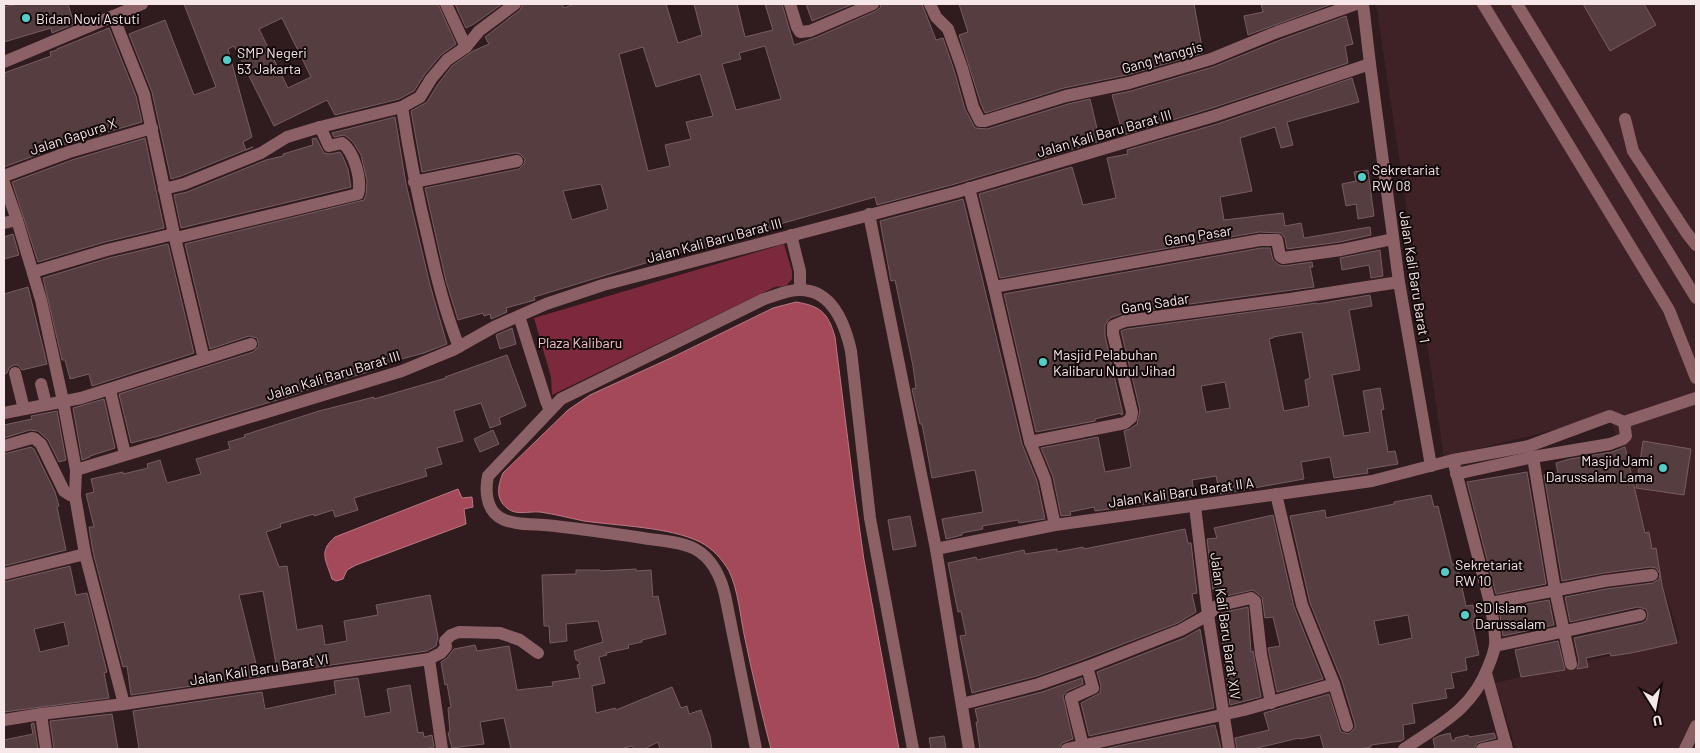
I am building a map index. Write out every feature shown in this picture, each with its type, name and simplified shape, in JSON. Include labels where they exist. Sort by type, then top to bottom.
[{"type":"street","points":[[4,62],[142,4]]},
{"type":"street","points":[[446,4],[466,47]]},
{"type":"street","points":[[164,189],[184,184],[261,153],[287,137],[402,107],[420,97],[430,79],[447,60],[466,47],[480,32],[515,4]]},
{"type":"street","points":[[790,4],[797,28],[800,32],[804,32],[872,4]]},
{"type":"street","name":"Gang Manggis","points":[[930,4],[936,17],[948,28],[976,114],[980,120],[985,121],[1066,96],[1129,82],[1211,59],[1277,32],[1356,4]]},
{"type":"street","name":"Jalan Kali Baru Barat 1","points":[[1363,4],[1399,282],[1431,466]]},
{"type":"street","points":[[1482,4],[1669,310],[1696,378]]},
{"type":"street","points":[[1517,4],[1696,298]]},
{"type":"street","points":[[113,16],[144,94],[204,359]]},
{"type":"street","name":"Jalan Kali Baru Barat III","points":[[76,470],[402,370],[459,347],[494,327],[546,304],[603,284],[970,188],[1214,116],[1370,64]]},
{"type":"street","points":[[402,107],[414,182],[444,306],[459,347]]},
{"type":"street","points":[[1625,119],[1633,151],[1696,245]]},
{"type":"street","points":[[32,272],[107,250],[358,194],[356,165],[350,150],[344,143],[328,146],[320,127]]},
{"type":"street","name":"Jalan Gapura X","points":[[4,176],[69,152],[152,128]]},
{"type":"street","points":[[414,182],[517,161]]},
{"type":"street","points":[[4,183],[41,300],[76,470],[75,496],[85,554],[124,704]]},
{"type":"street","points":[[970,188],[1030,442],[1045,479],[1055,525]]},
{"type":"street","points":[[869,214],[936,549],[969,749]]},
{"type":"street","points":[[4,223],[17,220]]},
{"type":"street","points":[[791,235],[800,271],[800,290]]},
{"type":"street","name":"Gang Pasar","points":[[994,287],[1260,240],[1277,240],[1280,256],[1283,258],[1341,250],[1393,239]]},
{"type":"street","name":"Gang Sadar","points":[[1030,442],[1125,423],[1131,418],[1132,412],[1113,334],[1114,326],[1125,321],[1399,282]]},
{"type":"street","points":[[756,749],[721,578],[711,563],[696,550],[680,544],[583,529],[511,522],[499,517],[489,505],[486,489],[488,476],[561,399],[764,299],[800,290],[818,295],[837,310],[847,331],[851,351],[870,518],[913,749]]},
{"type":"street","points":[[519,316],[550,410]]},
{"type":"street","points":[[4,413],[110,390],[162,371],[251,344]]},
{"type":"street","points":[[16,373],[24,409]]},
{"type":"street","points":[[41,384],[46,404]]},
{"type":"street","points":[[110,390],[125,454]]},
{"type":"street","points":[[1456,474],[1533,456],[1623,440],[1626,436],[1624,422],[1694,399]]},
{"type":"street","name":"Jalan Kali Baru Barat II A","points":[[936,549],[1055,525],[1372,481],[1453,460],[1529,446],[1610,416],[1624,422]]},
{"type":"street","points":[[4,446],[32,438],[36,439],[41,444],[64,491],[75,496]]},
{"type":"street","points":[[1533,456],[1555,590],[1571,664]]},
{"type":"street","points":[[1407,747],[1460,710],[1478,689],[1486,673],[1495,646],[1494,623],[1490,602],[1453,460]]},
{"type":"street","points":[[1276,494],[1302,605],[1334,684],[1347,726]]},
{"type":"street","name":"Jalan Kali Baru Barat XIV","points":[[1195,506],[1208,615],[1229,749]]},
{"type":"street","points":[[4,574],[85,554]]},
{"type":"street","points":[[1490,602],[1652,575]]},
{"type":"street","points":[[962,704],[1038,684],[1087,667],[1181,630],[1208,615],[1217,606],[1251,598],[1255,601],[1261,654],[1271,703]]},
{"type":"street","points":[[1495,646],[1640,615]]},
{"type":"street","points":[[442,749],[429,659],[441,653],[446,647],[446,640],[451,635],[459,632],[500,633],[520,640],[538,654]]},
{"type":"street","name":"Jalan Kali Baru Barat VI","points":[[4,720],[429,659]]},
{"type":"street","points":[[1083,746],[1071,698],[1093,688],[1087,667]]},
{"type":"street","points":[[1482,749],[1506,747],[1486,673]]},
{"type":"street","points":[[1067,749],[1271,703],[1334,684]]},
{"type":"street","points":[[41,714],[46,749]]},
{"type":"street","points":[[1685,749],[1696,726]]},
{"type":"street","points":[[1407,747],[1425,749]]},
{"type":"shaded area","points":[[1376,4],[1696,4],[1696,749],[1516,749],[1495,683],[1680,639],[1610,416],[1444,457]]},
{"type":"shaded area","points":[[796,302],[817,308],[822,312],[826,316],[835,337],[864,560],[899,749],[771,749],[750,663],[735,586],[723,562],[704,544],[688,537],[659,530],[584,521],[540,512],[514,512],[503,504],[499,496],[499,487],[503,473],[568,410],[590,395],[773,308]]},
{"type":"shaded area","points":[[458,489],[462,498],[472,497],[473,507],[464,509],[466,524],[356,565],[347,570],[343,579],[336,581],[332,579],[325,552],[335,537]]},
{"type":"green space","name":"Plaza Kalibaru","points":[[784,244],[792,271],[792,279],[786,286],[775,287],[552,395],[551,377],[534,318]]},
{"type":"building","points":[[17,4],[68,4],[74,24],[52,33],[51,28],[4,42],[4,7]]},
{"type":"building","points":[[184,4],[438,4],[456,44],[441,55],[414,91],[399,99],[335,115],[327,100],[274,126],[234,46],[228,49],[252,137],[243,142],[246,150],[171,179],[152,92],[129,34],[165,20],[194,95],[216,87]],"holes":[[[282,18],[311,77],[288,88],[259,29]]]},
{"type":"building","points":[[455,4],[502,4],[466,28]]},
{"type":"building","points":[[523,4],[562,4],[564,8],[574,4],[666,4],[678,43],[702,35],[694,4],[737,4],[745,37],[773,30],[765,4],[782,4],[794,45],[876,11],[880,8],[881,4],[922,4],[936,40],[943,38],[965,109],[975,128],[987,129],[1090,99],[1100,141],[877,205],[875,197],[773,226],[774,228],[751,236],[750,234],[696,251],[695,248],[534,297],[535,300],[506,308],[507,312],[491,319],[490,314],[484,316],[483,313],[458,320],[446,281],[425,188],[519,169],[524,164],[525,159],[520,154],[515,153],[422,172],[411,111],[427,102],[452,66],[473,51],[489,44],[485,37],[520,10]],"holes":[[[765,46],[781,99],[736,110],[722,64],[741,59],[739,53]],[[643,47],[656,87],[700,74],[713,116],[686,122],[691,139],[665,145],[670,166],[648,171],[619,54]],[[601,184],[608,209],[572,220],[563,191]]]},
{"type":"building","points":[[806,4],[853,4],[812,21]]},
{"type":"building","points":[[959,4],[1194,4],[1203,53],[1127,75],[1064,88],[985,113],[959,35],[968,32]]},
{"type":"building","points":[[1261,4],[1332,4],[1248,35],[1244,16],[1263,12]]},
{"type":"building","points":[[1583,4],[1644,4],[1656,25],[1610,51]]},
{"type":"building","points":[[1346,16],[1353,44],[1345,46],[1348,63],[1123,135],[1112,95],[1213,67]]},
{"type":"building","points":[[109,28],[136,96],[142,122],[66,144],[4,167],[4,73],[51,56],[50,52]]},
{"type":"building","points":[[1352,78],[1359,102],[1287,122],[1293,145],[1281,148],[1275,127],[1240,138],[1252,191],[1220,197],[1224,220],[1283,213],[1285,226],[1301,223],[1304,238],[1370,227],[1371,235],[1340,242],[1287,249],[1285,238],[1281,233],[1259,232],[1000,278],[979,194],[1072,167],[1083,205],[1116,198],[1107,158],[1128,154],[1127,150],[1217,124]]},
{"type":"building","points":[[395,117],[406,184],[430,285],[447,344],[424,353],[379,365],[380,367],[368,372],[131,443],[119,394],[253,352],[259,346],[257,338],[249,336],[210,349],[185,244],[364,200],[367,181],[361,155],[353,142],[347,137],[344,135],[334,137],[332,133]]},
{"type":"building","points":[[145,138],[164,228],[105,242],[38,262],[12,182],[72,160]]},
{"type":"building","points":[[316,138],[324,153],[340,152],[348,169],[351,187],[181,228],[174,195],[187,192],[266,160],[313,145],[312,139]]},
{"type":"building","points":[[1368,170],[1374,216],[1358,219],[1356,204],[1346,206],[1342,184],[1356,181],[1354,172]]},
{"type":"building","points":[[963,199],[1022,444],[1037,481],[1045,519],[1019,523],[1018,520],[982,526],[983,529],[962,533],[962,535],[946,539],[942,519],[983,512],[975,470],[932,478],[922,424],[920,424],[912,389],[916,388],[913,366],[895,280],[891,281],[880,221]]},
{"type":"building","points":[[13,234],[19,255],[4,259],[4,237]]},
{"type":"building","points":[[168,244],[194,353],[92,386],[89,374],[70,379],[65,360],[62,360],[43,278],[109,258]]},
{"type":"building","points":[[1261,248],[1270,248],[1273,260],[1279,265],[1312,262],[1313,267],[1310,267],[1314,287],[1124,313],[1110,318],[1105,325],[1105,336],[1123,414],[1036,432],[1004,294]]},
{"type":"building","points":[[1380,250],[1383,276],[1371,278],[1369,265],[1342,270],[1340,258]]},
{"type":"building","points":[[28,287],[47,364],[22,370],[18,365],[14,365],[4,374],[4,294]]},
{"type":"building","points":[[1370,295],[1372,306],[1349,310],[1360,370],[1332,375],[1344,436],[1370,432],[1363,391],[1380,388],[1384,409],[1381,410],[1388,452],[1395,451],[1398,464],[1367,469],[1368,473],[1334,478],[1330,457],[1301,462],[1304,479],[1220,494],[1216,476],[1192,480],[1195,497],[1095,511],[1094,507],[1070,512],[1071,515],[1061,516],[1053,477],[1041,448],[1098,437],[1105,472],[1131,467],[1124,431],[1137,424],[1140,410],[1121,331]],"holes":[[[1302,332],[1310,378],[1305,380],[1309,406],[1284,411],[1269,339]],[[1225,382],[1230,408],[1206,412],[1201,386]]]},
{"type":"building","points":[[512,328],[516,344],[500,349],[496,335]]},
{"type":"building","points":[[507,355],[526,406],[499,418],[501,424],[490,428],[481,403],[454,411],[463,441],[437,448],[442,464],[425,469],[427,476],[354,498],[358,510],[335,517],[333,510],[314,516],[314,514],[280,524],[281,527],[266,532],[279,567],[287,566],[297,630],[322,625],[325,645],[347,641],[344,621],[378,615],[376,605],[430,595],[438,637],[436,646],[427,651],[304,669],[303,665],[277,670],[263,591],[239,595],[259,676],[131,695],[127,666],[123,667],[93,552],[89,527],[94,527],[86,494],[94,492],[91,479],[148,468],[147,464],[160,460],[167,483],[201,474],[196,459],[230,449],[228,442],[245,437],[244,435],[319,411],[374,397],[374,399],[446,378]]},
{"type":"building","points":[[104,399],[115,448],[82,460],[73,408]]},
{"type":"building","points":[[57,411],[66,460],[59,462],[48,440],[38,431],[30,430],[4,438],[4,425],[32,419],[31,416]]},
{"type":"building","points":[[493,430],[499,444],[480,452],[474,439]]},
{"type":"building","name":"Masjid Jami Darussalam Lama","points":[[1643,441],[1691,449],[1684,495],[1636,488]]},
{"type":"building","points":[[31,447],[34,449],[55,492],[66,550],[4,566],[4,454]]},
{"type":"building","points":[[1625,447],[1645,533],[1649,532],[1652,549],[1656,548],[1662,585],[1677,643],[1631,653],[1611,656],[1610,653],[1586,658],[1588,667],[1577,669],[1579,662],[1574,638],[1642,623],[1646,621],[1648,614],[1646,609],[1638,607],[1570,622],[1565,597],[1653,583],[1659,579],[1660,574],[1656,568],[1651,567],[1562,581],[1544,475],[1558,473],[1556,463],[1612,452]]},
{"type":"building","points":[[1527,472],[1546,584],[1496,594],[1467,482]]},
{"type":"building","points":[[1431,495],[1434,507],[1438,506],[1452,564],[1457,564],[1466,606],[1473,605],[1476,622],[1472,622],[1479,655],[1465,658],[1467,670],[1451,673],[1454,688],[1445,689],[1447,698],[1412,704],[1415,723],[1403,725],[1404,739],[1401,741],[1371,745],[1371,747],[1360,749],[1324,749],[1320,735],[1253,749],[1237,749],[1235,738],[1269,730],[1264,713],[1329,694],[1341,732],[1349,734],[1355,728],[1342,681],[1310,603],[1290,516],[1325,510],[1326,518],[1394,504],[1394,502]],"holes":[[[1408,615],[1412,638],[1379,645],[1374,621]]]},
{"type":"building","points":[[1273,515],[1294,607],[1323,679],[1277,692],[1268,648],[1280,646],[1273,617],[1265,618],[1262,597],[1253,590],[1217,598],[1216,590],[1213,590],[1207,539],[1217,538],[1214,528]]},
{"type":"building","points":[[910,516],[916,546],[893,550],[888,520]]},
{"type":"building","points":[[1185,529],[1188,543],[1191,543],[1197,593],[1192,594],[1196,612],[1178,623],[1037,676],[972,693],[960,636],[966,635],[961,611],[958,612],[948,563],[976,557],[977,560],[1024,550],[1025,554],[1057,549],[1057,552],[1083,547],[1084,549]]},
{"type":"building","points":[[70,566],[76,595],[87,593],[107,672],[104,673],[109,698],[4,712],[4,582]],"holes":[[[64,622],[69,645],[40,652],[34,629]]]},
{"type":"building","points":[[636,569],[636,571],[651,570],[653,597],[658,596],[666,634],[642,640],[642,642],[628,645],[629,648],[606,653],[607,655],[599,657],[605,683],[592,686],[596,713],[615,708],[616,710],[672,687],[681,708],[687,706],[689,714],[701,710],[710,736],[712,749],[660,749],[658,742],[644,749],[634,749],[632,746],[621,749],[511,749],[504,718],[480,722],[484,744],[452,748],[448,733],[450,732],[448,708],[451,707],[441,662],[454,649],[475,645],[477,651],[509,646],[517,690],[553,686],[552,682],[580,678],[577,665],[580,664],[576,660],[574,651],[603,642],[598,621],[566,624],[567,641],[550,643],[549,626],[544,626],[542,575],[576,574],[576,570]]},
{"type":"building","points":[[1549,600],[1554,625],[1503,636],[1499,609]]},
{"type":"building","points":[[1248,607],[1251,652],[1253,651],[1261,697],[1230,705],[1219,616],[1221,613]]},
{"type":"building","points":[[1200,629],[1214,708],[1089,736],[1081,703],[1100,693],[1101,686],[1097,672],[1184,638]]},
{"type":"building","points":[[1558,641],[1565,670],[1521,677],[1515,650]]},
{"type":"building","points":[[358,678],[365,717],[391,712],[387,689],[410,685],[418,733],[423,732],[424,737],[432,735],[434,747],[424,749],[139,749],[133,711],[262,692],[265,709],[336,694],[334,681]]},
{"type":"building","points":[[1082,678],[1083,684],[1067,691],[1063,696],[1073,739],[1062,743],[1059,749],[980,749],[975,709],[1042,692]]},
{"type":"building","points":[[112,714],[118,749],[54,749],[50,721]]},
{"type":"building","points":[[34,723],[38,749],[4,749],[4,740],[33,734],[31,724]]},
{"type":"building","points":[[1215,725],[1221,749],[1104,749]]},
{"type":"building","points":[[1450,733],[1452,741],[1455,738],[1468,735],[1469,737],[1494,733],[1496,738],[1477,743],[1474,749],[1435,749],[1433,739]]},
{"type":"building","points":[[944,736],[946,749],[931,749],[929,738]]},
{"type":"place","name":"Bidan Novi Astuti","points":[[26,18]]},
{"type":"place","name":"SMP Negeri 53 Jakarta","points":[[227,60]]},
{"type":"place","name":"Sekretariat RW 08","points":[[1362,177]]},
{"type":"place","name":"Masjid Pelabuhan Kalibaru Nurul Jihad","points":[[1043,362]]},
{"type":"place","name":"Masjid Jami Darussalam Lama","points":[[1663,468]]},
{"type":"place","name":"Sekretariat RW 10","points":[[1445,572]]},
{"type":"place","name":"SD Islam Darussalam","points":[[1465,615]]}]
